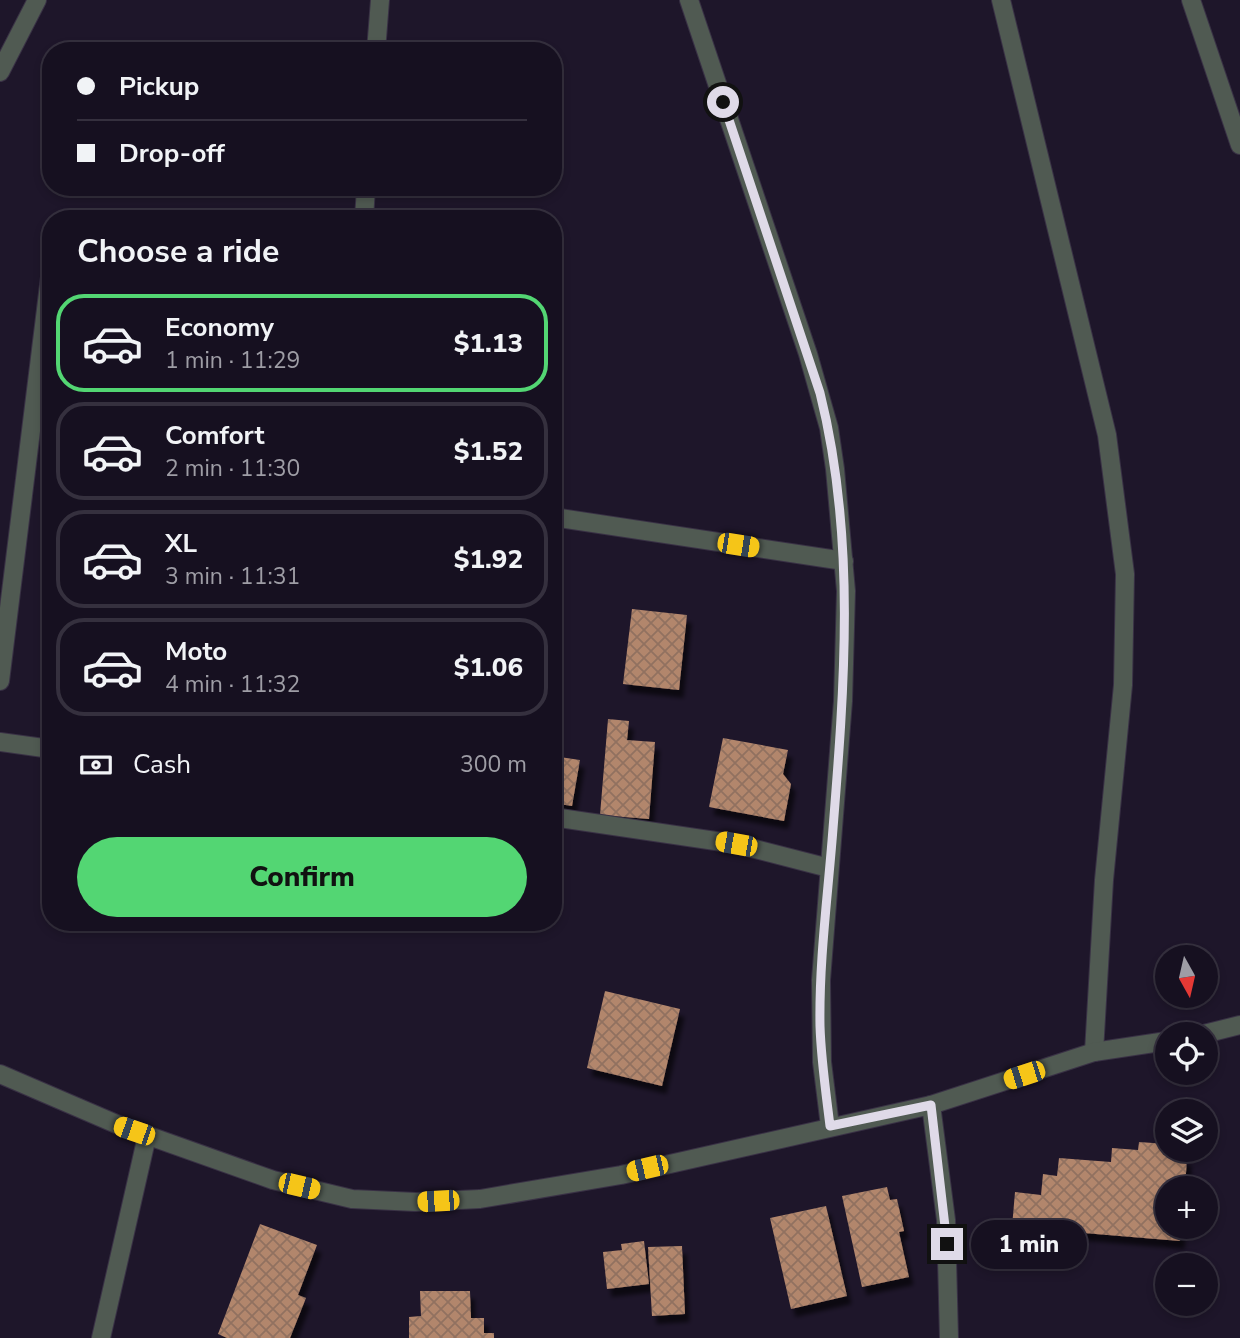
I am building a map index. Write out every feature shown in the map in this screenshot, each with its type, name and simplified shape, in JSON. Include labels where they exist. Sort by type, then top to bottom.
[{"type":"street","points":[[0,72],[37,0]]},
{"type":"street","points":[[377,42],[380,0]]},
{"type":"street","points":[[689,0],[820,393],[835,469],[844,561],[843,701],[822,940],[820,1025],[830,1126]]},
{"type":"street","points":[[1001,0],[1107,435],[1125,574],[1123,685],[1104,880],[1094,1052]]},
{"type":"street","points":[[1191,0],[1240,145]]},
{"type":"street","points":[[0,681],[42,342]]},
{"type":"street","points":[[562,518],[844,561]]},
{"type":"street","points":[[0,743],[42,748]]},
{"type":"street","points":[[562,818],[736,844],[829,868]]},
{"type":"street","points":[[1218,1030],[1240,1025]]},
{"type":"street","points":[[0,1074],[148,1136],[273,1180],[352,1199],[416,1202],[480,1199],[621,1175],[931,1105],[1094,1052],[1155,1043]]},
{"type":"street","points":[[931,1105],[946,1220],[949,1338]]},
{"type":"street","points":[[101,1338],[148,1136]]},
{"type":"building","points":[[632,609],[687,615],[679,690],[623,684]]},
{"type":"building","points":[[608,719],[629,721],[627,740],[655,742],[649,819],[600,815]]},
{"type":"building","points":[[723,738],[788,750],[783,774],[791,784],[784,821],[709,807]]},
{"type":"building","points":[[562,757],[580,760],[572,806],[562,804]]},
{"type":"building","points":[[605,991],[680,1009],[662,1086],[587,1068]]},
{"type":"building","points":[[1139,1142],[1155,1143],[1155,1162],[1187,1162],[1186,1176],[1155,1176],[1155,1239],[1012,1227],[1015,1192],[1041,1195],[1043,1174],[1057,1176],[1059,1158],[1111,1162],[1112,1148],[1138,1150]]},
{"type":"building","points":[[887,1187],[890,1200],[897,1199],[904,1231],[899,1232],[909,1277],[862,1287],[842,1196]]},
{"type":"building","points":[[826,1206],[847,1296],[791,1309],[770,1218]]},
{"type":"building","points":[[260,1224],[317,1245],[298,1295],[306,1298],[290,1338],[227,1338],[218,1334]]},
{"type":"building","points":[[644,1241],[649,1284],[607,1289],[603,1252],[622,1250],[621,1244]]},
{"type":"building","points":[[682,1246],[685,1314],[652,1316],[648,1247]]},
{"type":"building","points":[[420,1291],[470,1291],[471,1318],[484,1318],[484,1333],[494,1333],[494,1338],[409,1338],[409,1317],[421,1316]]},
{"type":"route","points":[[723,102],[820,393],[829,428],[840,512],[846,592],[843,701],[822,940],[820,1025],[830,1126],[931,1105],[947,1244]]}]
